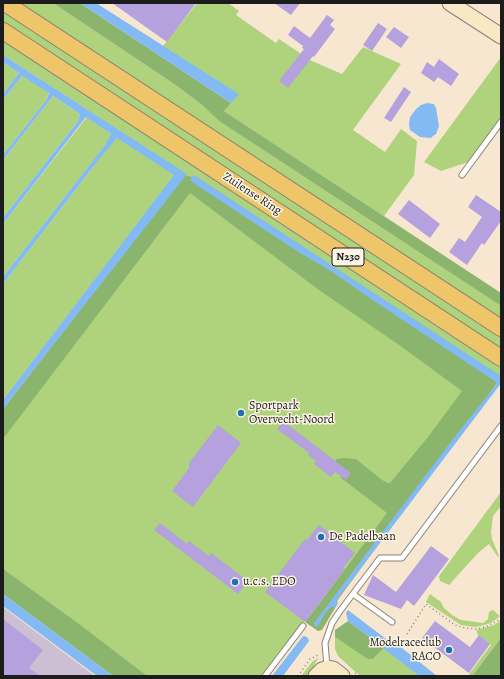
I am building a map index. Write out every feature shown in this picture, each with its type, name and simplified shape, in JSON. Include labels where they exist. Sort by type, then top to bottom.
[{"type":"main road","name":"Zuilense Ring","points":[[5,3],[501,328]]},
{"type":"main road","name":"Zuilense Ring","points":[[3,31],[501,358]]},
{"type":"street","points":[[450,3],[501,36]]},
{"type":"street","points":[[323,666],[333,669],[342,676]]},
{"type":"lane","points":[[462,175],[501,122]]},
{"type":"lane","points":[[323,666],[326,643],[332,623],[353,594],[380,558],[402,558],[501,426]]},
{"type":"lane","points":[[353,594],[392,622]]},
{"type":"lane","points":[[265,676],[303,626]]},
{"type":"path","points":[[407,634],[426,604],[455,625],[465,628],[485,627],[501,618]]},
{"type":"path","points":[[298,676],[310,659],[316,655],[323,666]]},
{"type":"shaded area","points":[[3,607],[95,676],[3,676]]},
{"type":"green space","points":[[20,3],[53,3],[177,86],[202,105],[219,121],[501,306],[501,320]]},
{"type":"green space","points":[[53,3],[80,3],[231,103],[224,111],[501,293],[501,306],[219,121],[202,105],[177,86]]},
{"type":"green space","points":[[197,3],[228,3],[239,11],[236,15],[276,43],[279,39],[312,61],[342,74],[363,47],[401,64],[353,130],[385,152],[401,129],[417,141],[414,175],[384,216],[224,111],[238,94],[163,46]]},
{"type":"green space","points":[[3,9],[501,336],[501,352],[3,27]]},
{"type":"green space","points":[[3,39],[501,365],[501,384],[197,178],[185,175],[186,174],[3,55]]},
{"type":"green space","points":[[501,57],[501,118],[468,162],[441,171],[424,162]]},
{"type":"green space","points":[[3,62],[19,73],[3,94]]},
{"type":"green space","points":[[22,76],[49,92],[47,99],[3,155],[3,100]]},
{"type":"green space","points":[[53,96],[80,114],[78,121],[3,218],[3,160]]},
{"type":"green space","points":[[87,117],[111,134],[109,140],[3,277],[3,224]]},
{"type":"green space","points":[[117,137],[175,175],[3,400],[3,284]]},
{"type":"green space","points":[[185,175],[197,178],[498,382],[337,601],[338,603],[322,630],[318,631],[305,622],[387,513],[341,478],[341,474],[330,465],[337,459],[356,459],[382,480],[390,483],[428,437],[462,391],[402,347],[319,290],[190,193],[3,439],[3,409]]},
{"type":"green space","name":"Sportpark Overvecht-Noord","points":[[187,187],[479,395],[262,676],[134,676],[3,581],[3,432]]},
{"type":"green space","points":[[501,492],[501,506],[493,516],[491,532],[492,539],[499,556],[498,557],[489,544],[478,553],[449,585],[440,581],[439,576]]},
{"type":"green space","points":[[3,569],[147,676],[113,676],[3,594]]},
{"type":"green space","points":[[430,594],[441,602],[444,608],[452,615],[461,620],[483,623],[488,619],[489,612],[493,610],[500,616],[491,623],[481,626],[475,627],[461,625],[426,602]]},
{"type":"green space","points":[[501,620],[501,638],[471,676],[469,674],[491,645],[478,635],[476,630],[494,625]]},
{"type":"green space","points":[[348,621],[384,648],[373,659],[368,659],[335,637],[335,630]]},
{"type":"green space","points":[[335,637],[373,659],[384,648],[419,676],[360,676],[338,656],[335,649]]},
{"type":"green space","points":[[501,638],[501,676],[471,676],[473,675]]},
{"type":"green space","points":[[318,658],[309,676],[301,676],[312,662]]},
{"type":"water","points":[[80,3],[96,3],[239,94],[231,103]]},
{"type":"water","points":[[3,55],[187,174],[3,409],[3,400],[174,175],[117,138],[3,284],[3,277],[105,145],[111,134],[86,117],[3,224],[3,218],[78,121],[80,114],[53,96],[3,160],[3,155],[47,99],[49,93],[22,76],[3,100],[3,94],[19,73],[3,62]]},
{"type":"water","points":[[427,103],[434,104],[439,126],[436,134],[431,138],[420,137],[410,130],[409,124],[410,117],[416,109]]},
{"type":"water","points":[[194,175],[501,376],[501,384],[336,601],[338,603],[335,607],[331,607],[326,612],[317,627],[314,623],[453,439],[496,385],[496,382],[331,271],[300,253],[192,182],[190,180]]},
{"type":"water","points":[[3,594],[113,676],[97,676],[3,606]]},
{"type":"water","points":[[348,610],[390,642],[392,640],[437,676],[419,676],[348,621],[346,613]]},
{"type":"water","points":[[303,636],[308,638],[309,641],[283,676],[272,676]]},
{"type":"building","points":[[112,3],[196,3],[167,42]]},
{"type":"building","points":[[274,3],[300,3],[291,15]]},
{"type":"building","points":[[327,15],[334,20],[330,25],[335,29],[288,88],[279,81],[304,49],[302,48],[303,46],[288,35],[294,26],[310,38]]},
{"type":"building","points":[[378,23],[387,29],[372,51],[363,45]]},
{"type":"building","points":[[394,27],[409,37],[401,48],[386,37]]},
{"type":"building","points":[[439,59],[459,74],[451,86],[438,77],[434,82],[421,73],[427,62],[434,67]]},
{"type":"building","points":[[404,87],[411,92],[391,122],[384,118]]},
{"type":"building","points":[[476,195],[501,212],[501,221],[484,245],[482,243],[467,265],[449,252],[459,238],[465,242],[482,217],[468,207]]},
{"type":"building","points":[[409,200],[440,224],[430,238],[398,214]]},
{"type":"building","points":[[283,421],[351,473],[346,480],[335,472],[331,477],[314,464],[316,461],[308,455],[309,453],[277,429]]},
{"type":"building","points":[[218,425],[241,443],[193,507],[172,491],[189,468],[189,463]]},
{"type":"building","points":[[160,523],[187,544],[189,541],[209,556],[211,553],[248,581],[238,594],[154,530]]},
{"type":"building","points":[[319,525],[355,553],[343,568],[345,569],[305,622],[265,592],[305,539],[307,540]]},
{"type":"building","points":[[431,546],[449,559],[414,606],[407,600],[401,609],[364,595],[373,575],[396,592]]},
{"type":"building","points":[[3,619],[43,650],[29,668],[40,676],[3,676]]},
{"type":"building","points":[[435,621],[470,647],[479,635],[490,644],[469,673],[422,638]]},
{"type":"place","name":"Sportpark Overvecht-Noord","points":[[241,413]]},
{"type":"place","name":"De Padelbaan","points":[[321,537]]},
{"type":"place","name":"u.c.s. EDO","points":[[235,582]]},
{"type":"place","name":"Modelraceclub RACO","points":[[449,650]]}]
